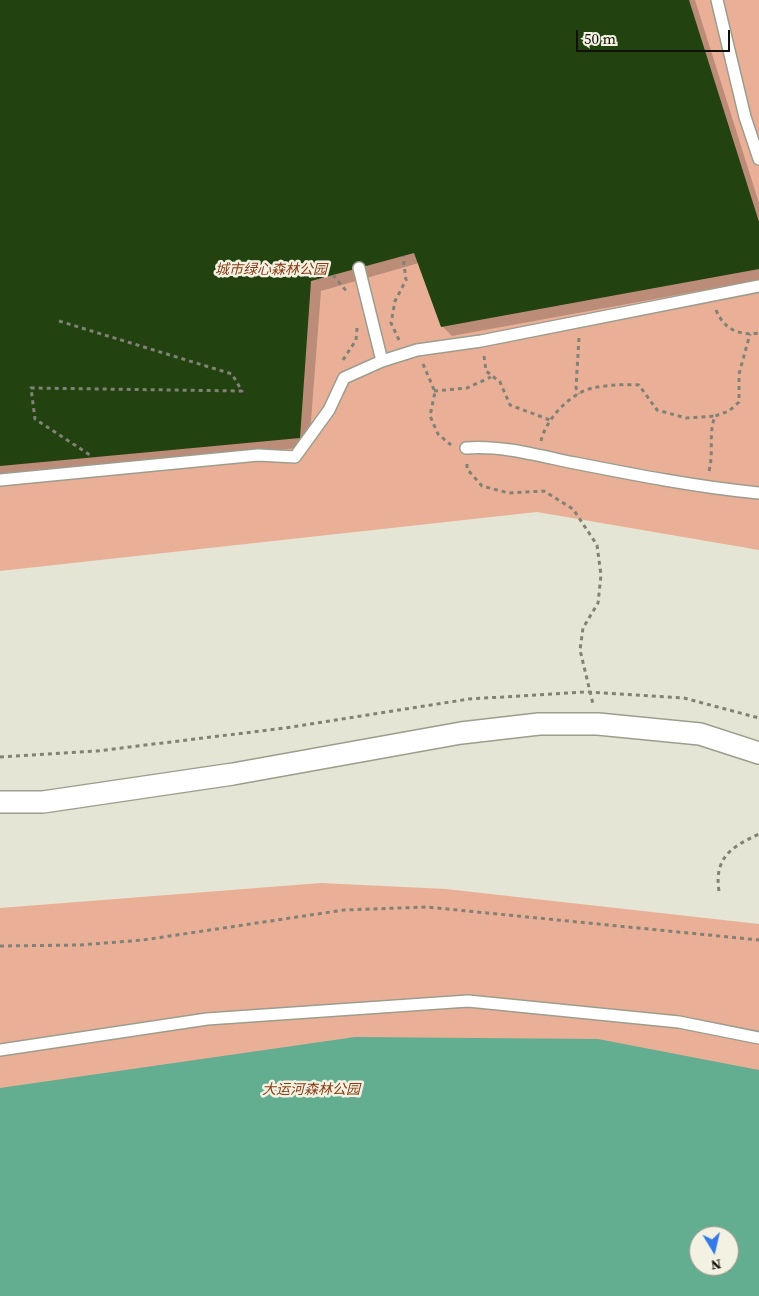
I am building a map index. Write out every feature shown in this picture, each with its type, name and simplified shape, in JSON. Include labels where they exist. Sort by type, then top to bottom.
[{"type":"street","points":[[0,802],[43,802],[214,777],[461,733],[539,724],[598,724],[700,734],[759,753]]},
{"type":"lane","points":[[717,0],[745,117],[759,159]]},
{"type":"lane","points":[[359,268],[382,361]]},
{"type":"lane","points":[[0,480],[258,455],[296,457],[329,410],[344,378],[382,361],[417,350],[481,341],[759,286]]},
{"type":"lane","points":[[466,448],[480,447],[538,456],[704,488],[759,492]]},
{"type":"lane","points":[[0,1050],[207,1019],[468,1001],[679,1022],[759,1038]]},
{"type":"path","points":[[403,256],[406,280],[395,301],[391,323],[397,339],[417,350],[434,390],[430,416],[438,434],[451,444],[466,448],[467,469],[482,486],[509,493],[544,491],[572,509],[597,545],[600,575],[598,603],[583,628],[580,650],[598,724]]},
{"type":"path","points":[[332,275],[350,296]]},
{"type":"path","points":[[712,295],[722,324],[735,332],[759,333]]},
{"type":"path","points":[[338,366],[356,340],[357,319]]},
{"type":"path","points":[[59,322],[232,374],[242,391],[31,388],[35,419],[113,470]]},
{"type":"path","points":[[575,322],[580,351],[576,388],[579,394]]},
{"type":"path","points":[[538,456],[543,434],[550,420],[579,394],[593,388],[624,384],[639,385],[656,410],[686,418],[714,416],[729,411],[739,402],[739,374],[750,334]]},
{"type":"path","points":[[481,341],[486,371],[491,377],[500,382],[510,405],[550,420]]},
{"type":"path","points":[[434,390],[468,388],[491,377]]},
{"type":"path","points":[[704,488],[712,452],[710,428],[714,416]]},
{"type":"path","points":[[0,757],[97,751],[275,729],[469,699],[590,692],[684,698],[759,718]]},
{"type":"path","points":[[719,891],[717,875],[724,857],[741,842],[759,834]]},
{"type":"path","points":[[0,946],[80,945],[143,940],[344,910],[427,907],[759,940]]},
{"type":"green space","name":"城市绿心森林公园","points":[[0,0],[759,0],[759,550],[537,512],[0,571]]},
{"type":"green space","name":"大运河森林公园","points":[[321,883],[446,889],[759,924],[759,1296],[0,1296],[0,908]]},
{"type":"shaded area","name":"大运河森林公园","points":[[355,1037],[598,1039],[759,1070],[759,1296],[0,1296],[0,1088]]},
{"type":"building","name":"城市绿心森林公园","points":[[0,0],[689,0],[759,222],[759,269],[441,327],[414,253],[311,281],[300,438],[0,466]]}]
